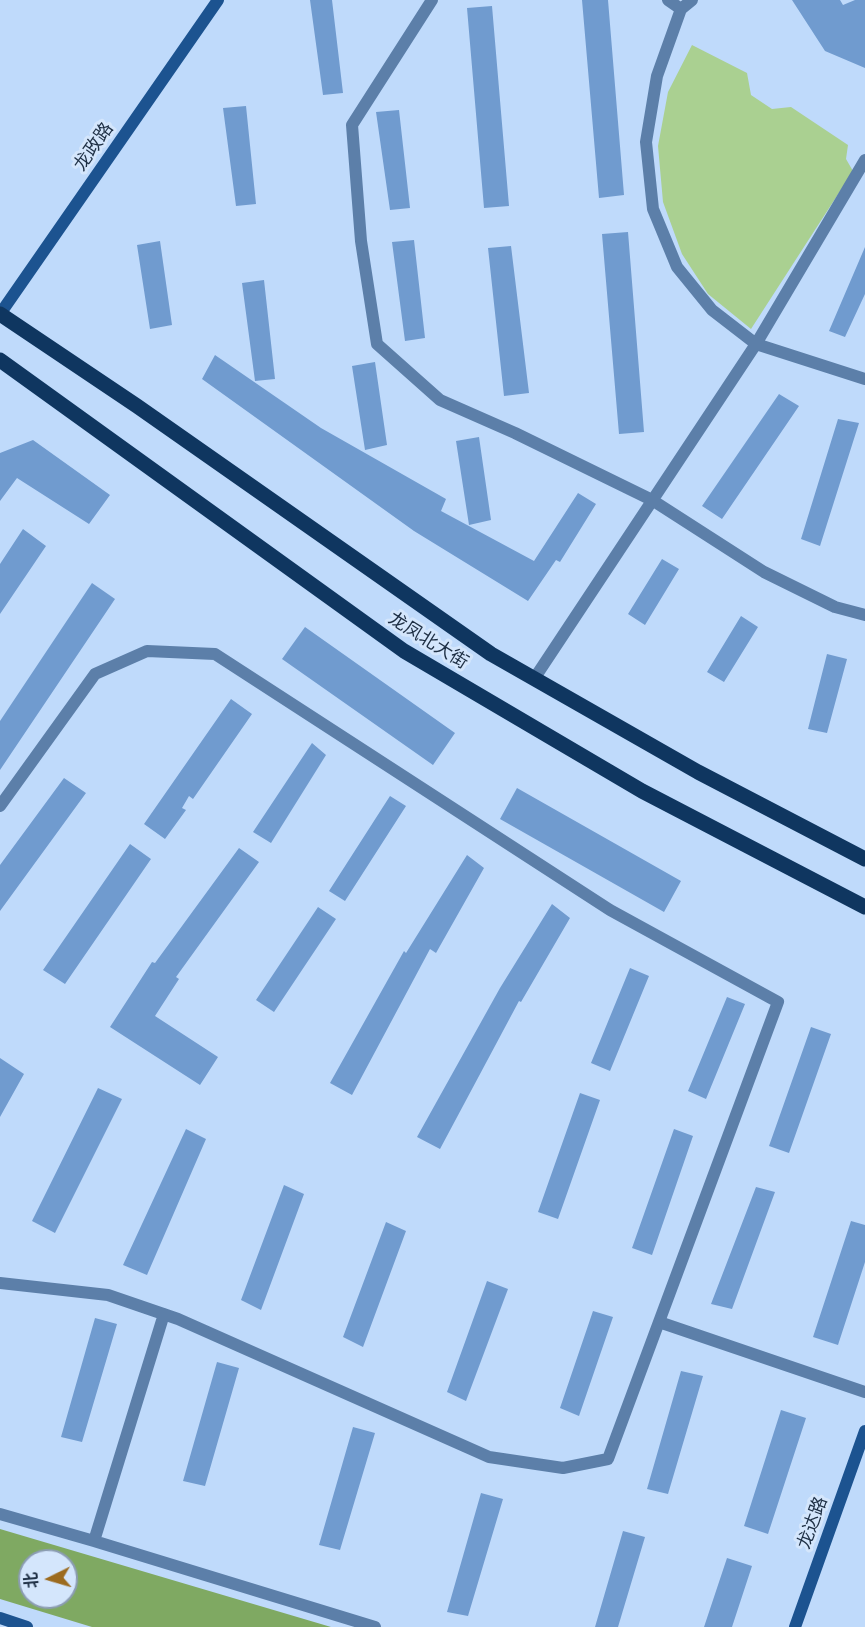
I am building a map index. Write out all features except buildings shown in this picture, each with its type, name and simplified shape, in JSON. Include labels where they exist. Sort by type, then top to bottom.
[{"type":"main road","name":"龙凤北大街","points":[[0,314],[491,654],[698,772],[865,859]]},
{"type":"main road","name":"龙凤北大街","points":[[0,360],[404,651],[642,791],[865,907]]},
{"type":"street","name":"龙政路","points":[[0,314],[218,0]]},
{"type":"street","points":[[432,0],[352,125],[362,241],[377,344],[440,400],[515,433],[652,500],[764,572],[835,607],[865,615]]},
{"type":"street","points":[[668,0],[681,9]]},
{"type":"street","points":[[692,0],[681,9],[657,76],[646,142],[653,209],[677,267],[712,310],[756,344],[865,379]]},
{"type":"street","points":[[534,679],[756,344],[865,160]]},
{"type":"street","points":[[0,806],[95,674],[147,651],[215,654],[610,910],[778,1002],[608,1460],[563,1468],[489,1457],[164,1314],[108,1295],[0,1283]]},
{"type":"street","points":[[94,1541],[164,1314]]},
{"type":"street","points":[[659,1322],[865,1392]]},
{"type":"street","name":"龙达路","points":[[795,1627],[865,1431]]},
{"type":"street","points":[[0,1514],[375,1627]]},
{"type":"street","points":[[0,1618],[27,1627]]},
{"type":"green space","points":[[692,45],[747,73],[751,95],[772,109],[791,107],[848,145],[846,159],[853,171],[751,329],[708,294],[682,254],[663,202],[658,146],[668,92]]},
{"type":"green space","points":[[0,1529],[68,1549],[18,1549],[18,1604],[0,1599]]},
{"type":"green space","points":[[78,1552],[331,1627],[92,1627],[33,1609],[78,1609]]}]
